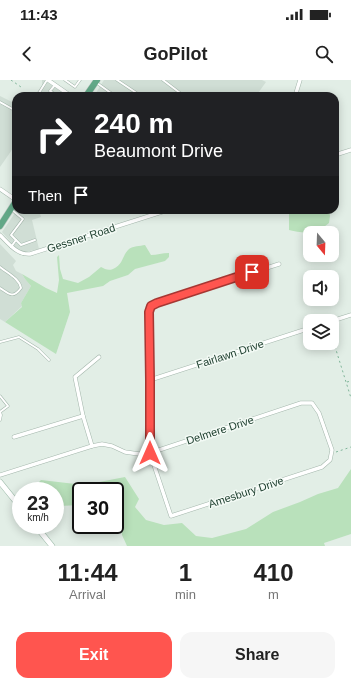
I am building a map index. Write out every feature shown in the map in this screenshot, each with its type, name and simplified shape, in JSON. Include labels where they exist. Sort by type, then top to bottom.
[{"type":"main road","points":[[90,92],[96,81]]},
{"type":"main road","points":[[0,226],[11,209]]},
{"type":"main road","points":[[0,482],[12,497]]},
{"type":"main road","points":[[42,534],[52,546]]},
{"type":"street","points":[[296,92],[300,80]]},
{"type":"street","points":[[51,81],[65,92]]},
{"type":"street","points":[[339,154],[351,150]]},
{"type":"street","points":[[0,190],[12,198]]},
{"type":"street","name":"Gessner Road","points":[[0,235],[14,250],[26,255],[156,214]]},
{"type":"street","points":[[150,453],[149,312],[151,306],[279,264]]},
{"type":"street","points":[[339,319],[351,315]]},
{"type":"street","name":"Fairlawn Drive","points":[[150,380],[303,330]]},
{"type":"street","points":[[92,446],[83,416],[75,377],[99,357]]},
{"type":"street","name":"Delmere Drive","points":[[0,475],[102,444],[112,446],[125,452],[139,454],[150,453],[301,403],[312,403],[319,413],[332,450],[330,460],[322,467]]},
{"type":"street","points":[[14,437],[83,416]]},
{"type":"street","name":"Amesbury Drive","points":[[150,453],[171,516],[322,467]]},
{"type":"lane","points":[[65,80],[75,87],[80,80]]},
{"type":"lane","points":[[117,80],[136,92]]},
{"type":"lane","points":[[163,80],[179,92]]},
{"type":"lane","points":[[41,92],[51,81]]},
{"type":"lane","points":[[51,81],[50,91],[52,92]]},
{"type":"lane","points":[[96,81],[111,92]]},
{"type":"lane","points":[[0,102],[12,109]]},
{"type":"lane","points":[[17,214],[23,219],[11,235],[21,245],[35,240]]},
{"type":"lane","points":[[11,247],[16,240]]},
{"type":"lane","points":[[0,267],[17,280],[21,288],[14,295],[10,295],[0,288]]},
{"type":"lane","points":[[0,342],[19,337],[38,349],[49,360]]},
{"type":"lane","points":[[0,396],[8,406],[0,412],[0,420]]},
{"type":"path","points":[[11,80],[21,87]]},
{"type":"path","points":[[336,350],[351,398]]},
{"type":"path","points":[[346,382],[351,381]]},
{"type":"path","points":[[336,452],[351,447]]},
{"type":"shaded area","points":[[42,80],[44,80],[62,92],[37,92],[42,86]]},
{"type":"shaded area","points":[[104,80],[262,80],[266,82],[259,92],[96,92]]},
{"type":"shaded area","points":[[0,96],[12,102],[12,150],[0,167]]},
{"type":"shaded area","points":[[14,214],[40,214],[41,217],[32,220],[39,249],[25,252],[21,251],[16,248],[2,232]]},
{"type":"shaded area","points":[[0,244],[16,261],[13,265],[16,271],[22,274],[31,286],[21,303],[22,306],[5,322],[0,319]]},
{"type":"green space","points":[[289,214],[330,214],[329,223],[325,226],[303,226],[303,232],[289,230]]},
{"type":"green space","points":[[145,245],[151,255],[169,253],[169,257],[165,261],[135,269],[128,275],[110,281],[103,286],[67,293],[70,312],[56,354],[5,322],[22,307],[21,303],[31,286],[22,274],[57,293],[59,280],[57,257],[59,255],[60,269],[63,279],[78,283],[89,277],[101,267],[110,270],[117,267],[129,249]]},
{"type":"green space","points":[[351,469],[351,534],[324,543],[325,546],[127,546],[122,534],[124,534],[124,482],[99,482],[125,477],[139,499],[135,507],[146,520],[164,525],[182,523],[196,536],[212,538],[246,529],[273,512],[318,494],[338,488]]},
{"type":"green space","points":[[41,480],[58,482],[39,482]]},
{"type":"green space","points":[[64,483],[72,484],[72,505],[64,506]]},
{"type":"route","points":[[150,453],[149,312],[151,306],[252,272]]}]
